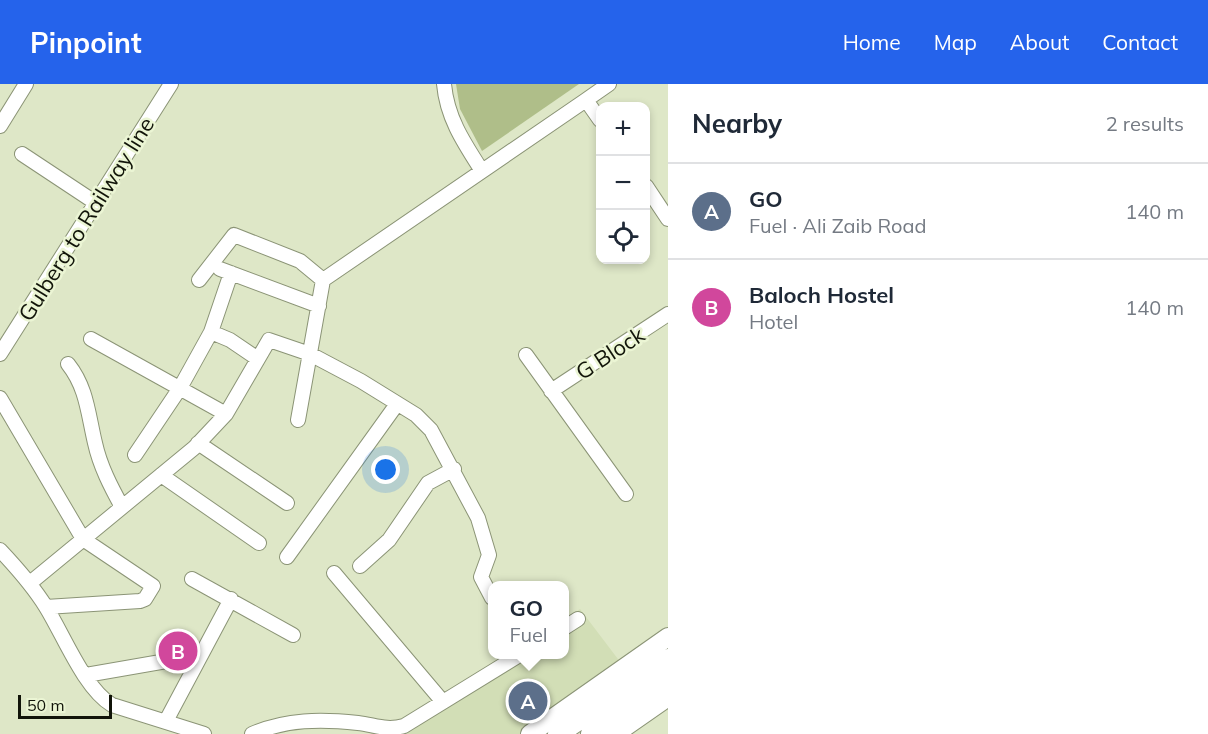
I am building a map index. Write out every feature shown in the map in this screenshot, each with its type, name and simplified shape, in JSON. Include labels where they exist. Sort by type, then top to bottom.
[{"type":"main road","points":[[558,734],[668,659]]},
{"type":"main road","points":[[591,734],[668,680]]},
{"type":"street","points":[[0,126],[26,84]]},
{"type":"street","name":"Gulberg to Railway line","points":[[0,354],[171,84]]},
{"type":"street","points":[[444,84],[446,103],[458,133],[482,171]]},
{"type":"street","points":[[298,420],[323,280],[609,84]]},
{"type":"street","points":[[586,100],[596,114]]},
{"type":"street","points":[[22,154],[96,203]]},
{"type":"street","points":[[650,193],[668,219]]},
{"type":"street","points":[[199,280],[234,235],[300,261],[323,280]]},
{"type":"street","points":[[135,455],[180,388],[211,332],[225,271],[319,306]]},
{"type":"street","name":"G Block","points":[[551,391],[668,314]]},
{"type":"street","points":[[211,332],[230,340],[258,359]]},
{"type":"street","points":[[91,339],[226,414]]},
{"type":"street","points":[[30,583],[198,443],[226,414],[269,340],[310,354],[416,415],[431,430],[454,469],[478,518],[489,557],[481,577],[488,590]]},
{"type":"street","points":[[526,355],[626,494]]},
{"type":"street","points":[[68,364],[76,375],[88,404],[95,444],[107,478],[122,507]]},
{"type":"street","points":[[0,398],[83,539],[152,585],[153,589],[146,599],[140,601],[46,607]]},
{"type":"street","points":[[287,557],[397,404]]},
{"type":"street","points":[[198,443],[287,503]]},
{"type":"street","points":[[360,566],[389,540],[428,483],[454,469]]},
{"type":"street","points":[[161,475],[259,543]]},
{"type":"street","points":[[0,550],[30,583],[97,694],[109,703],[204,734]]},
{"type":"street","points":[[334,573],[443,702]]},
{"type":"street","points":[[192,579],[231,598],[293,635]]},
{"type":"street","points":[[166,721],[231,598]]},
{"type":"street","points":[[569,625],[578,619]]},
{"type":"street","points":[[530,734],[668,637]]},
{"type":"street","points":[[86,675],[201,655]]},
{"type":"street","points":[[252,734],[293,721],[313,720],[363,724],[375,731],[404,726],[513,659]]},
{"type":"street","points":[[615,734],[668,697]]},
{"type":"shaded area","points":[[456,84],[579,84],[482,151],[460,109]]},
{"type":"shaded area","points":[[580,609],[624,667],[530,734],[377,734],[384,729],[405,733],[510,659],[569,659],[569,617]]},
{"type":"place","name":"Baloch Hostel","points":[[178,651]]},
{"type":"place","name":"GO","points":[[528,701]]}]
